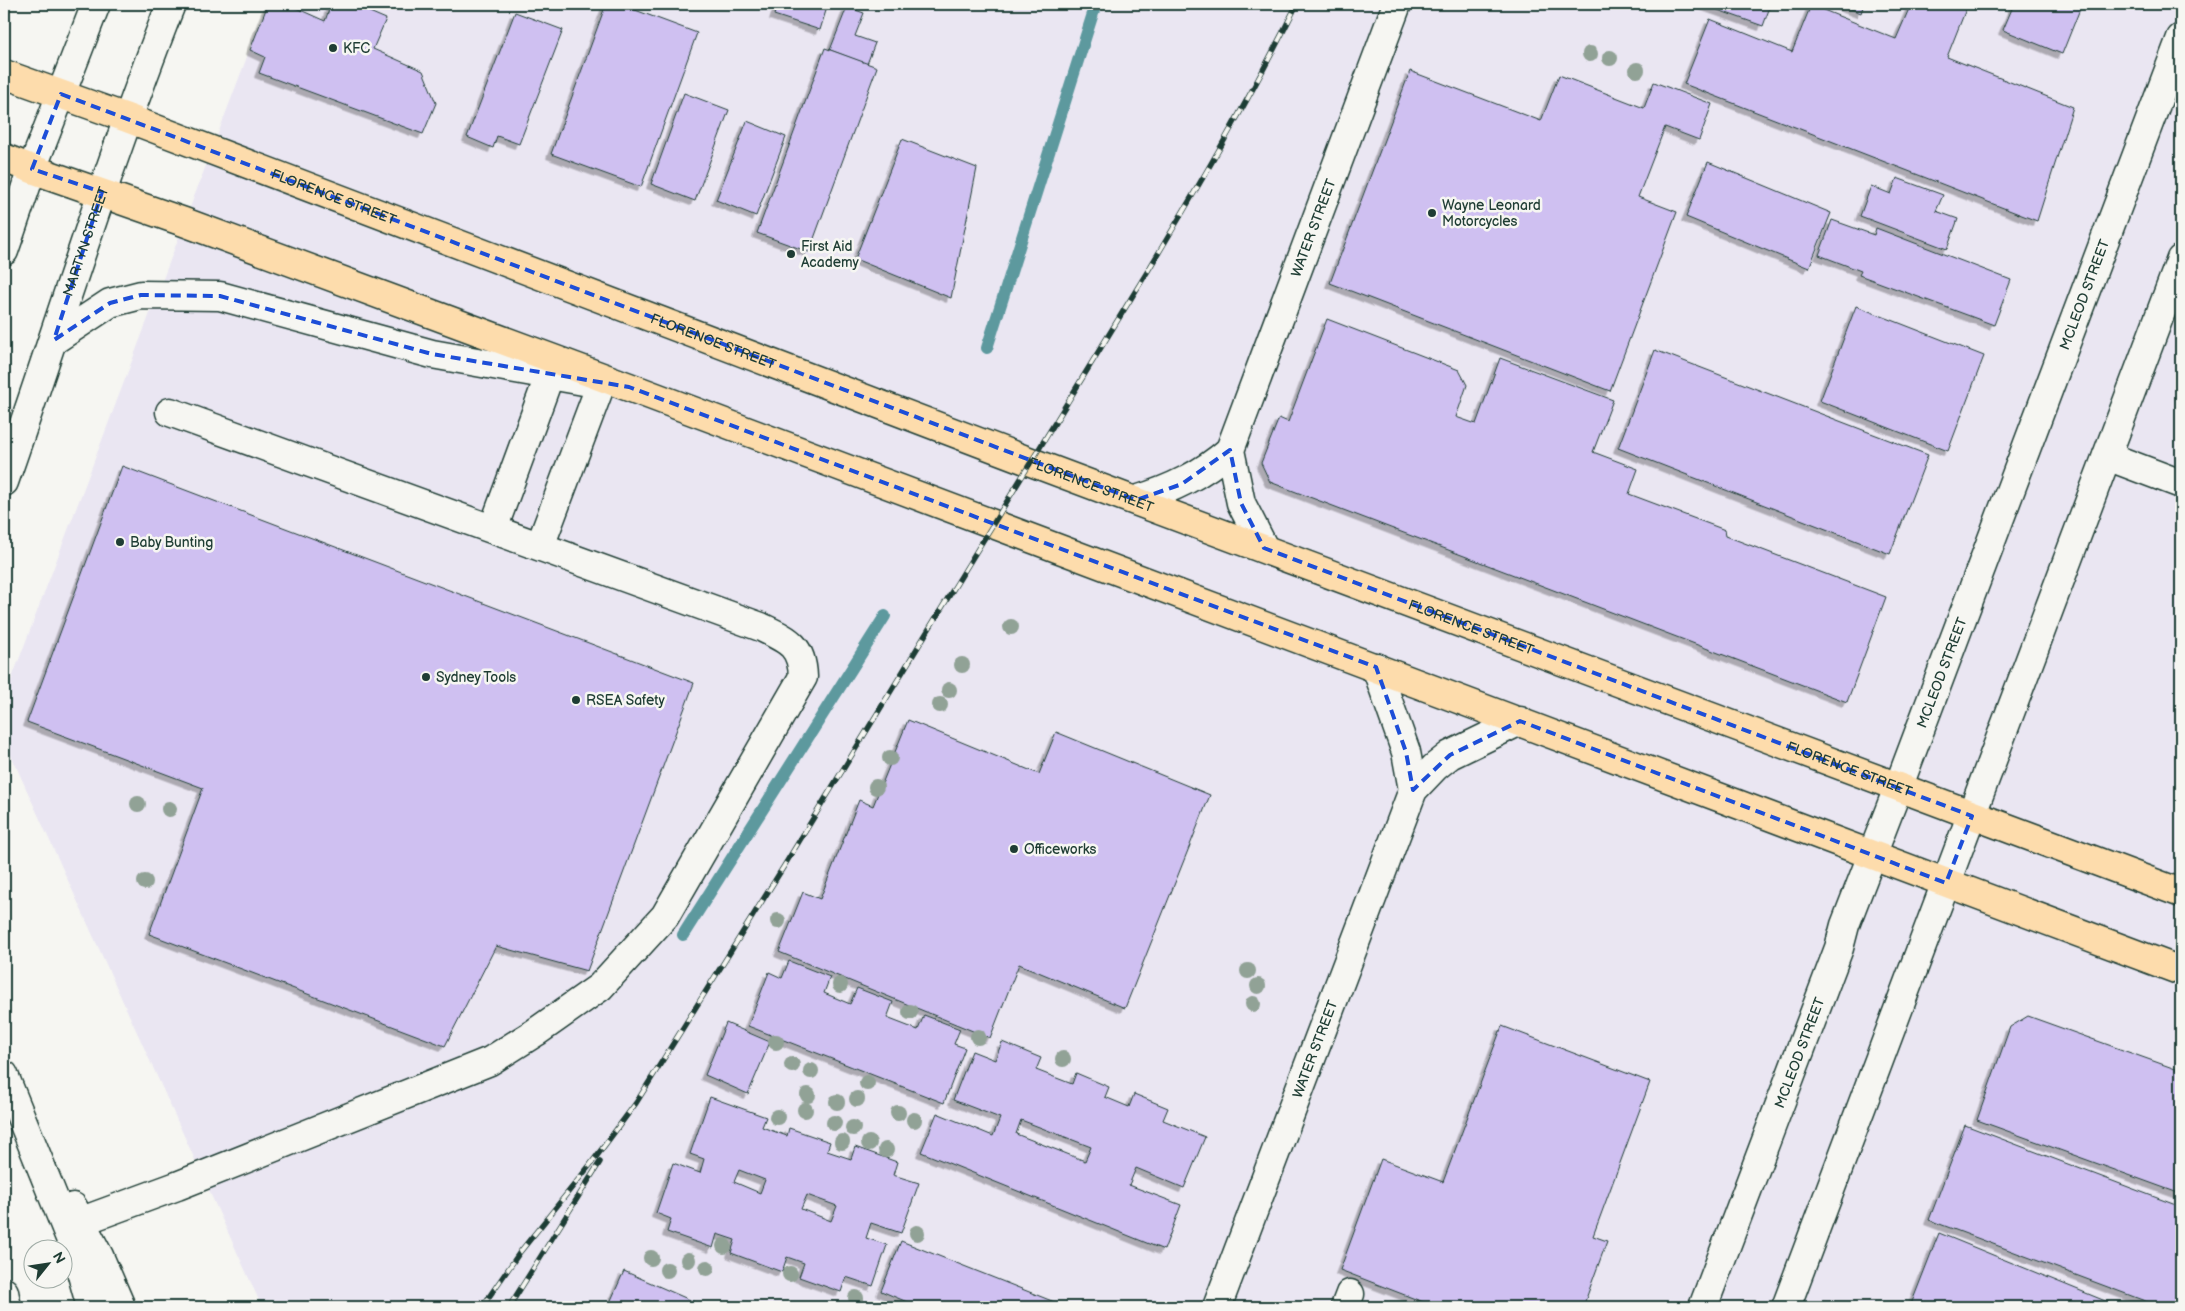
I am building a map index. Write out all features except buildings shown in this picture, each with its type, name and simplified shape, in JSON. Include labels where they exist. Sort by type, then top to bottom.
[{"type":"main road","name":"FLORENCE STREET","points":[[4,74],[127,118],[2181,894]]},
{"type":"main road","points":[[4,158],[102,192],[629,387],[1520,721],[1872,856],[2181,970]]},
{"type":"street","points":[[4,251],[32,169],[96,4]]},
{"type":"street","name":"MARTYN STREET","points":[[4,482],[54,340],[127,118],[171,4]]},
{"type":"street","name":"WATER STREET","points":[[1136,500],[1182,484],[1214,464],[1230,450],[1397,4]]},
{"type":"street","name":"MCLEOD STREET","points":[[1703,1307],[2181,38]]},
{"type":"street","points":[[1786,1307],[2181,259]]},
{"type":"street","points":[[54,340],[110,303],[125,299],[141,295],[220,296],[432,354],[601,384],[629,387]]},
{"type":"street","points":[[493,529],[550,374]]},
{"type":"street","points":[[540,546],[601,384]]},
{"type":"street","points":[[82,1221],[177,1186],[490,1061],[536,1032],[600,987],[665,916],[804,677],[803,660],[787,639],[761,627],[170,412]]},
{"type":"street","points":[[1230,450],[1241,503],[1264,548]]},
{"type":"street","points":[[2107,456],[2181,484]]},
{"type":"street","points":[[1376,667],[1406,752],[1413,790]]},
{"type":"street","name":"WATER STREET","points":[[1216,1307],[1413,790],[1435,767],[1450,755],[1520,721]]},
{"type":"street","points":[[4,1075],[76,1253],[91,1307]]},
{"type":"street","points":[[36,1152],[62,1188],[82,1221],[120,1307]]},
{"type":"street","points":[[4,1292],[7,1307]]},
{"type":"highlighted area","points":[[61,94],[1136,500],[1182,484],[1230,450],[1241,503],[1264,548],[1972,816],[1946,883],[1520,721],[1450,755],[1413,790],[1406,752],[1376,667],[629,387],[432,354],[220,296],[141,295],[110,303],[54,340],[102,192],[32,169]]},
{"type":"shaded area","points":[[267,4],[2181,4],[2181,1307],[262,1307],[4,740],[4,699]]},
{"type":"waterway","points":[[987,348],[1096,4]]},
{"type":"waterway","points":[[683,935],[885,616]]},
{"type":"railway","points":[[482,1307],[520,1252],[590,1165],[636,1103],[784,866],[1149,269],[1226,138],[1297,4]]},
{"type":"railway","points":[[509,1307],[600,1162]]},
{"type":"place","name":"KFC","points":[[333,48]]},
{"type":"place","name":"Wayne Leonard Motorcycles","points":[[1432,213]]},
{"type":"place","name":"First Aid Academy","points":[[791,254]]},
{"type":"place","name":"Baby Bunting","points":[[120,542]]},
{"type":"place","name":"Sydney Tools","points":[[426,677]]},
{"type":"place","name":"RSEA Safety","points":[[576,700]]},
{"type":"place","name":"Officeworks","points":[[1014,849]]}]
